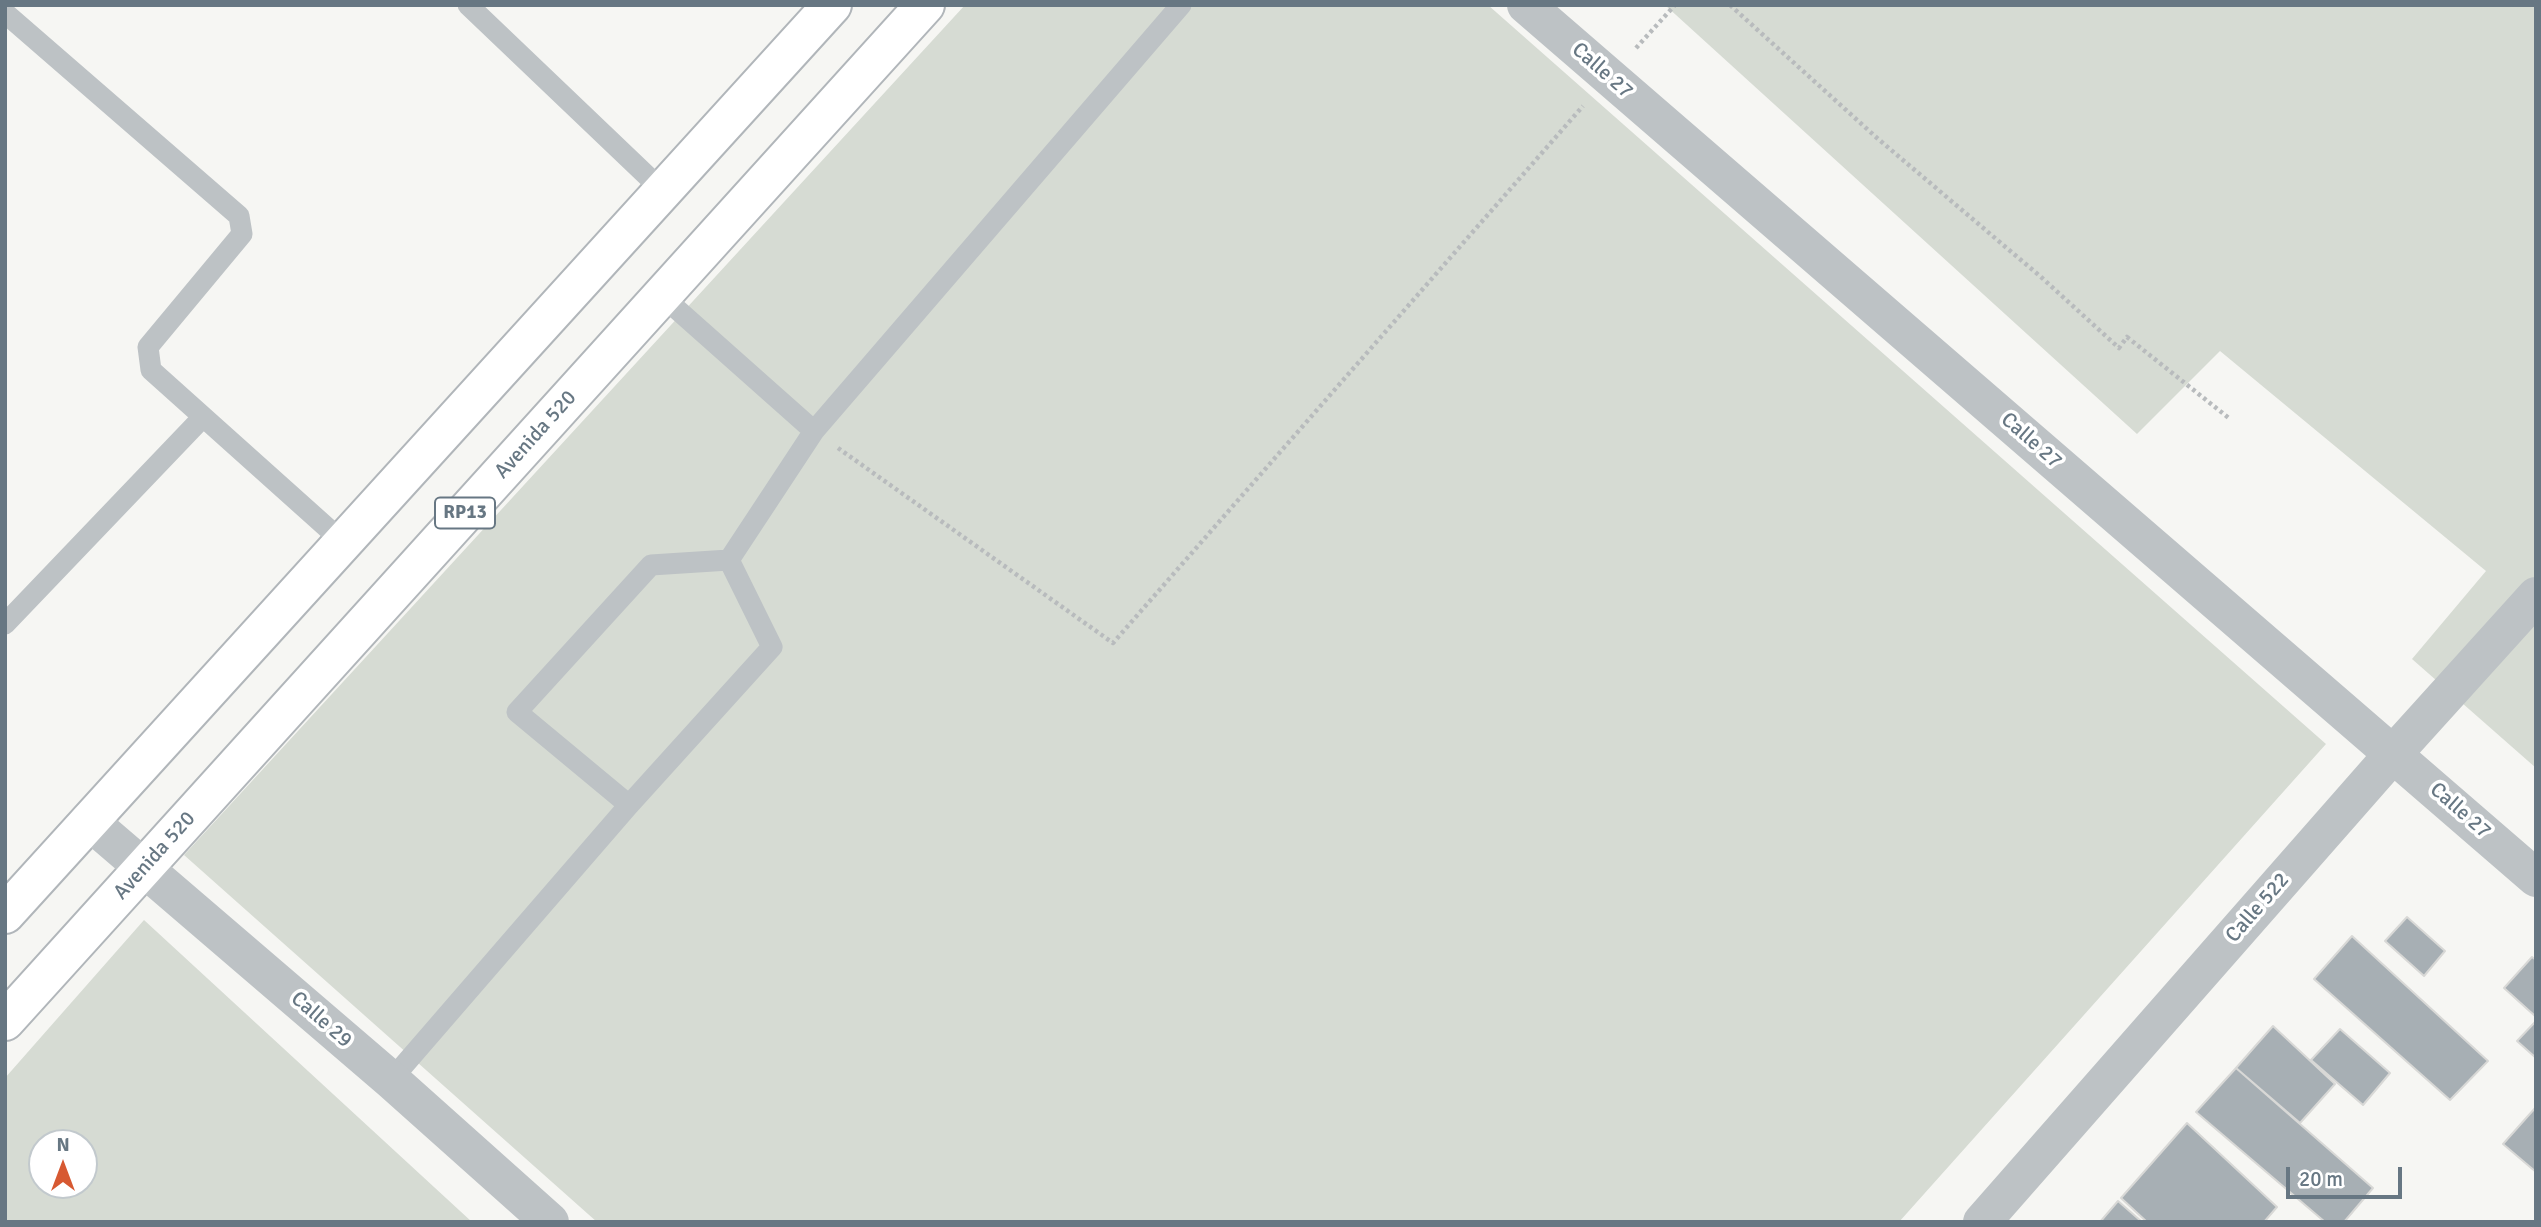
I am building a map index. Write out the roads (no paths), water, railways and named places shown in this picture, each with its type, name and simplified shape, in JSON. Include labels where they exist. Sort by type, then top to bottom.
[{"type":"main road","points":[[5,914],[832,5]]},
{"type":"main road","name":"Avenida 520","points":[[5,1021],[925,5]]},
{"type":"street","name":"Calle 27","points":[[1526,5],[2536,878]]},
{"type":"street","name":"Calle 522","points":[[1982,1222],[2394,753],[2536,596]]},
{"type":"street","name":"Calle 29","points":[[89,821],[391,1080],[550,1222]]},
{"type":"lane","points":[[468,5],[664,192]]},
{"type":"lane","points":[[729,560],[814,431],[1181,5]]},
{"type":"lane","points":[[5,13],[239,216],[242,234],[148,347],[151,370],[343,542]]},
{"type":"lane","points":[[662,296],[814,431]]},
{"type":"lane","points":[[5,624],[203,417]]},
{"type":"lane","points":[[391,1080],[629,805],[772,647],[729,560]]},
{"type":"lane","points":[[629,805],[517,712],[651,565],[729,560]]}]
